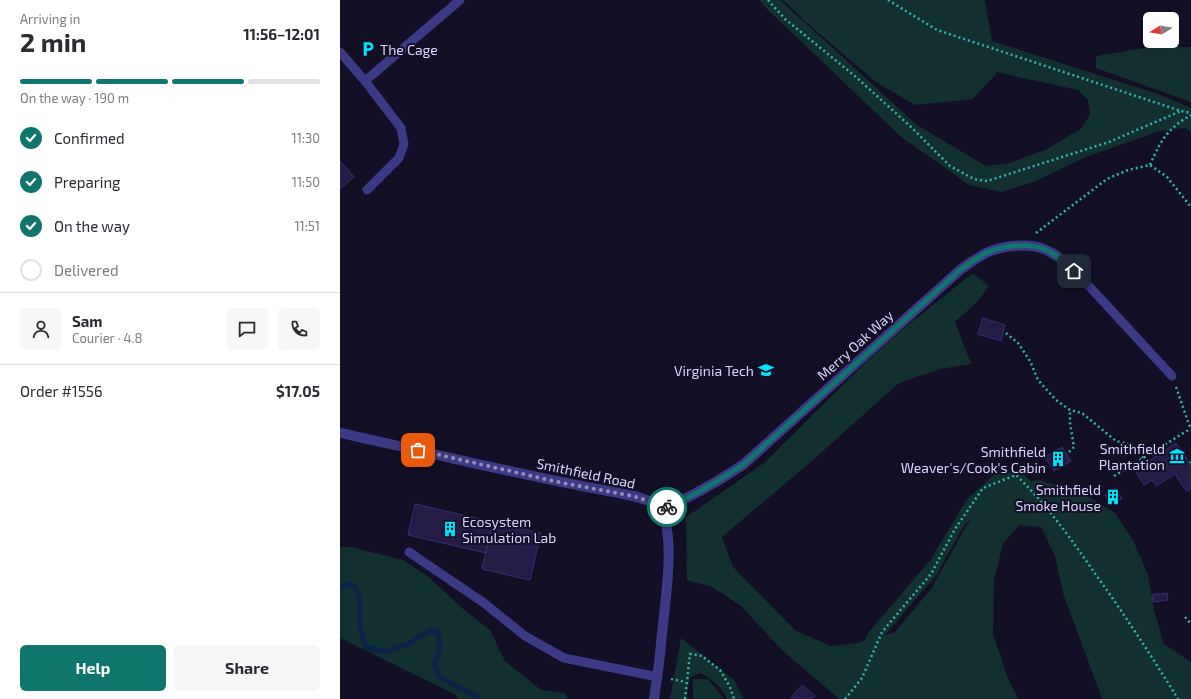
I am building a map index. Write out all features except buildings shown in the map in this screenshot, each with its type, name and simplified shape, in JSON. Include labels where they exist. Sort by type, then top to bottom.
[{"type":"street","name":"Merry Oak Way","points":[[661,509],[695,494],[744,464],[960,270],[987,252],[1021,245],[1041,248],[1062,260],[1074,271]]},
{"type":"street","name":"Smithfield Road","points":[[340,432],[558,482],[633,496],[648,501],[661,509]]},
{"type":"street","points":[[654,699],[658,677],[669,559],[666,523],[661,509]]},
{"type":"lane","points":[[365,81],[460,0]]},
{"type":"lane","points":[[340,52],[365,81],[401,128],[404,144],[399,158],[367,190]]},
{"type":"lane","points":[[1074,271],[1172,376]]},
{"type":"lane","points":[[409,552],[484,603],[525,636],[564,658],[658,677]]},
{"type":"path","points":[[768,0],[785,19],[856,77],[910,126],[950,166],[974,179],[987,180],[1094,146],[1132,133],[1180,111]]},
{"type":"path","points":[[888,0],[937,30],[1191,114]]},
{"type":"path","points":[[1150,165],[1159,145],[1167,133],[1191,114]]},
{"type":"path","points":[[1021,245],[1107,179],[1128,170],[1150,165],[1167,177],[1191,206]]},
{"type":"path","points":[[1006,333],[1018,343],[1030,361],[1038,380],[1056,400],[1070,410],[1082,413],[1116,441],[1129,444],[1138,451],[1143,458]]},
{"type":"path","points":[[1114,476],[1191,429],[1172,376]]},
{"type":"path","points":[[1069,452],[1074,447],[1070,423],[1070,410]]},
{"type":"path","points":[[844,699],[862,678],[882,632],[931,574],[955,529],[983,488],[1016,475],[1032,491],[1073,542],[1130,623],[1178,699]]},
{"type":"path","points":[[1185,617],[1191,624]]},
{"type":"path","points":[[685,699],[690,654],[702,656],[720,670],[730,687],[734,699]]},
{"type":"green space","points":[[760,0],[780,0],[917,125],[986,166],[1010,163],[1045,150],[1082,128],[1090,114],[1088,100],[1078,90],[996,72],[996,74],[973,99],[915,105],[876,82],[808,24],[783,0],[985,0],[992,41],[1161,95],[1191,108],[1191,132],[1185,128],[1160,131],[1086,157],[1036,181],[1002,192],[969,185],[900,136],[767,9]]},
{"type":"green space","points":[[1191,47],[1191,102],[1096,68],[1096,56],[1145,48]]},
{"type":"green space","points":[[973,273],[989,286],[977,302],[955,322],[971,364],[940,369],[899,383],[813,460],[722,537],[733,567],[796,631],[831,646],[865,641],[868,633],[931,559],[967,499],[996,473],[1011,470],[1024,474],[1030,481],[1039,480],[1084,494],[1115,513],[1133,540],[1148,575],[1154,610],[1164,644],[1191,662],[1191,699],[1102,699],[1063,593],[1055,556],[1041,527],[1019,525],[1003,544],[994,580],[993,634],[1008,678],[1018,699],[837,699],[838,698],[782,650],[741,606],[712,587],[687,580],[686,517],[764,463],[864,364],[904,328]],"holes":[[[971,518],[931,589],[895,632],[885,635],[937,574],[963,527]]]},
{"type":"green space","points":[[340,547],[351,547],[403,560],[429,577],[462,608],[490,630],[505,661],[541,690],[564,693],[568,699],[458,699],[456,695],[340,638]]},
{"type":"green space","points":[[681,638],[735,681],[743,699],[727,699],[720,688],[713,681],[701,673],[690,677],[686,699],[670,699]]},
{"type":"green space","points":[[693,679],[708,679],[724,699],[693,699]]},
{"type":"waterway","points":[[340,588],[346,585],[352,585],[358,594],[360,604],[360,628],[366,647],[386,652],[408,644],[431,630],[438,632],[440,647],[435,662],[438,676],[476,696],[477,699]]},
{"type":"way so far","points":[[418,450],[558,482],[633,496],[648,501],[661,509],[667,507]]},
{"type":"place","name":"The Cage","points":[[368,49]]},
{"type":"place","name":"Virginia Tech","points":[[766,370]]},
{"type":"place","name":"Smithfield Plantation","points":[[1177,456]]},
{"type":"place","name":"Smithfield Weaver's/Cook's Cabin","points":[[1058,459]]},
{"type":"place","name":"Smithfield Smoke House","points":[[1113,497]]},
{"type":"place","name":"Ecosystem Simulation Lab","points":[[450,529]]},
{"type":"route","points":[[667,507],[720,480],[744,464],[960,270],[987,252],[1021,245],[1041,248],[1062,260],[1074,271]]}]
